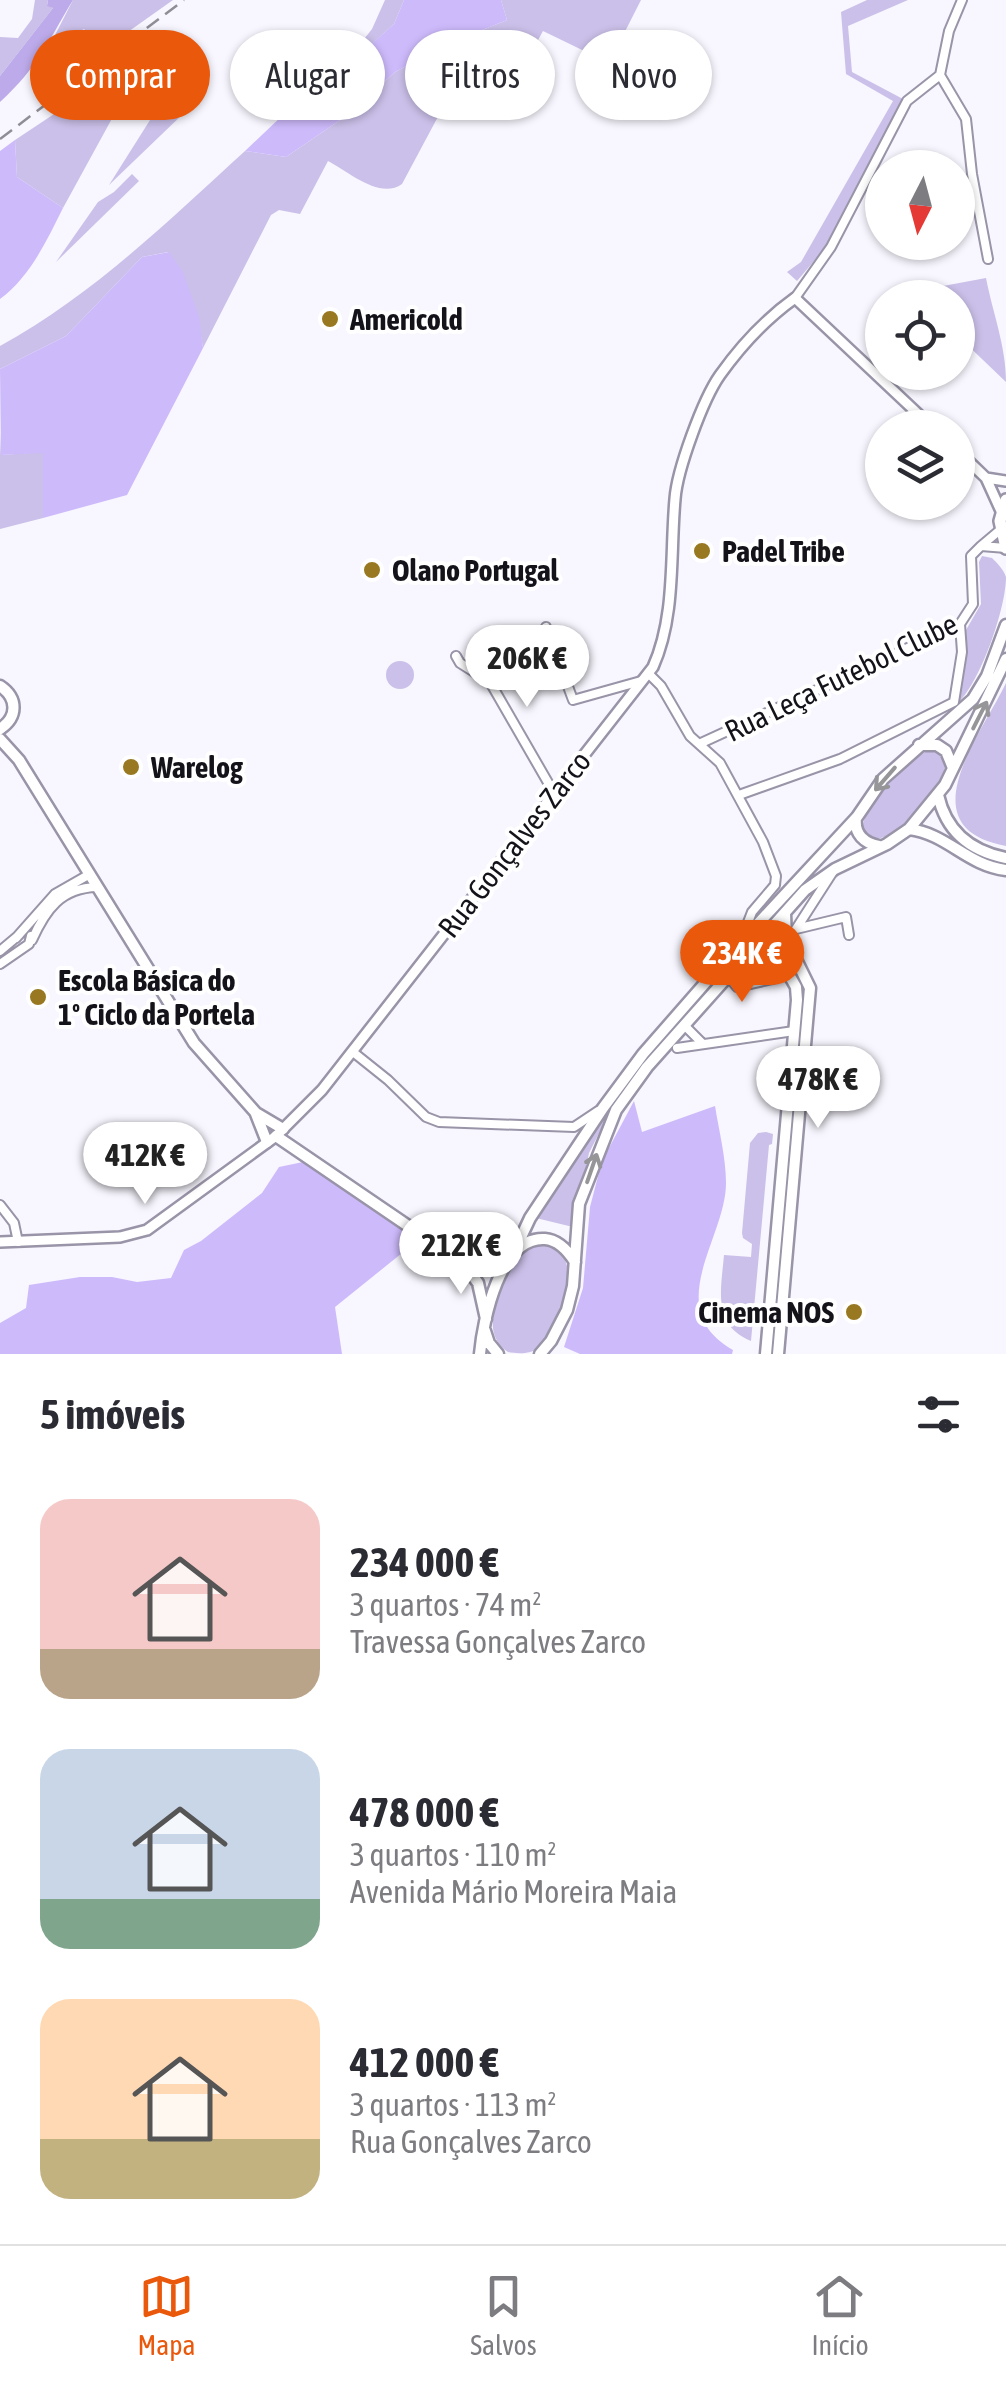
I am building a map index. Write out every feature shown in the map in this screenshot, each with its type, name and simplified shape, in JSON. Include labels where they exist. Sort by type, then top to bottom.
[{"type":"main road","points":[[1004,506],[1000,530],[1006,548]]},
{"type":"main road","points":[[480,1354],[499,1278],[530,1218],[602,1108],[643,1054],[856,816],[883,779],[973,699],[987,676],[1006,625]]},
{"type":"main road","points":[[540,1354],[552,1341],[567,1310],[579,1204],[616,1110],[648,1066],[805,890],[835,868],[909,829],[953,770],[1006,659]]},
{"type":"main road","points":[[0,686],[14,702],[11,736],[19,760]]},
{"type":"main road","points":[[0,730],[11,720]]},
{"type":"main road","points":[[0,739],[19,760],[194,1043],[275,1135],[464,1264],[478,1284],[489,1343],[498,1354]]},
{"type":"main road","points":[[918,745],[937,745],[946,751],[953,770]]},
{"type":"main road","points":[[938,795],[947,823],[963,840],[981,852],[1006,858]]},
{"type":"main road","points":[[856,816],[855,827],[864,841],[880,846]]},
{"type":"main road","points":[[909,829],[939,836],[977,863],[1006,870]]},
{"type":"main road","points":[[778,1354],[810,988],[786,939],[785,912]]},
{"type":"main road","points":[[742,960],[757,956],[771,959],[790,972],[796,987],[766,1354]]},
{"type":"main road","points":[[256,1113],[275,1135]]},
{"type":"main road","points":[[464,1264],[492,1262],[513,1253],[527,1241],[553,1240],[575,1263]]},
{"type":"street","points":[[962,0],[949,31],[940,74],[966,119],[988,259]]},
{"type":"street","name":"Rua Gonçalves Zarco","points":[[0,1242],[120,1237],[147,1230],[275,1135],[353,1052],[645,677],[665,640],[675,492],[689,446],[718,378],[765,322],[796,298],[832,248],[907,101],[940,74]]},
{"type":"street","points":[[796,298],[913,410]]},
{"type":"street","points":[[975,467],[1004,506]]},
{"type":"street","points":[[986,478],[1006,481]]},
{"type":"street","points":[[981,546],[1000,530]]},
{"type":"street","points":[[981,546],[1006,548]]},
{"type":"street","name":"Rua Leça Futebol Clube","points":[[699,744],[960,624],[973,604],[971,556],[981,546]]},
{"type":"street","points":[[739,795],[840,759],[954,702],[962,652],[960,624]]},
{"type":"street","points":[[546,627],[573,700],[645,677],[661,686],[690,736],[720,763],[763,842],[777,880],[752,912],[741,942]]},
{"type":"street","points":[[456,656],[460,663],[490,682],[554,793]]},
{"type":"street","points":[[74,880],[78,855]]},
{"type":"street","points":[[835,868],[796,929],[846,917],[848,935]]},
{"type":"street","points":[[16,938],[47,901],[74,880],[90,874]]},
{"type":"street","points":[[2,965],[32,940],[56,900],[80,888],[97,887]]},
{"type":"street","points":[[805,890],[812,903]]},
{"type":"street","points":[[0,951],[26,932],[32,940]]},
{"type":"street","points":[[728,976],[737,987],[772,979]]},
{"type":"street","points":[[684,1026],[704,1044]]},
{"type":"street","points":[[676,1048],[794,1031]]},
{"type":"street","points":[[353,1052],[432,1121],[574,1127],[602,1108]]},
{"type":"street","points":[[574,1127],[577,1148]]},
{"type":"street","points":[[0,1206],[14,1223],[18,1242]]},
{"type":"street","points":[[552,1341],[553,1354]]},
{"type":"shaded area","points":[[35,0],[48,0],[47,5],[53,8],[36,30],[30,30],[30,38],[0,76],[0,37],[18,38],[32,19]]},
{"type":"shaded area","points":[[48,0],[73,0],[56,30],[36,30],[53,8],[47,6]]},
{"type":"shaded area","points":[[73,0],[173,0],[131,30],[58,30]]},
{"type":"shaded area","points":[[385,0],[404,0],[394,24],[385,32],[372,29]]},
{"type":"shaded area","points":[[404,0],[501,0],[507,20],[482,30],[405,30],[405,67],[385,81],[385,32],[394,24]]},
{"type":"shaded area","points":[[501,0],[641,0],[626,30],[575,30],[575,47],[555,37],[555,30],[482,30],[507,20]]},
{"type":"shaded area","points":[[867,0],[908,0],[848,26],[852,72],[903,99],[876,150],[865,150],[893,101],[846,74],[841,12]]},
{"type":"shaded area","points":[[30,38],[30,69],[0,102],[0,76]]},
{"type":"shaded area","points":[[405,67],[405,120],[436,120],[402,184],[384,189],[374,187],[328,161],[300,214],[279,210],[271,215],[203,348],[192,298],[168,252],[142,257],[66,336],[0,369],[0,346],[98,281],[245,151],[286,157],[340,120],[385,120],[385,81]]},
{"type":"shaded area","points":[[45,120],[111,120],[63,208],[17,177],[15,140]]},
{"type":"shaded area","points":[[150,120],[177,120],[109,185]]},
{"type":"shaded area","points":[[278,120],[340,120],[286,157],[245,151]]},
{"type":"shaded area","points":[[15,140],[17,177],[63,208],[29,269],[0,299],[0,151]]},
{"type":"shaded area","points":[[865,150],[865,172],[826,247],[797,281],[787,272],[801,262]]},
{"type":"shaded area","points":[[132,174],[139,181],[56,262],[98,202]]},
{"type":"shaded area","points":[[169,252],[183,272],[199,317],[203,348],[127,495],[43,518],[43,453],[1,455],[0,369],[66,336],[142,257]]},
{"type":"shaded area","points":[[986,278],[1002,343],[1006,382],[975,352],[975,280]]},
{"type":"shaded area","points":[[0,433],[1,455],[43,452],[43,518],[0,529]]},
{"type":"shaded area","points":[[982,556],[992,558],[1002,569],[1005,590],[984,661],[959,702],[967,655],[966,630],[981,604]]},
{"type":"shaded area","points":[[400,661],[410,665],[414,675],[410,685],[400,689],[390,685],[386,675],[390,665]]},
{"type":"shaded area","points":[[1006,683],[1006,846],[976,836],[960,820],[955,800],[969,753]]},
{"type":"shaded area","points":[[933,750],[942,755],[946,764],[927,801],[894,833],[870,838],[863,829],[878,795],[912,760]]},
{"type":"shaded area","points":[[622,1088],[589,1153],[573,1227],[536,1218]]},
{"type":"shaded area","points":[[634,1101],[642,1132],[715,1106],[726,1183],[699,1293],[701,1314],[712,1333],[733,1350],[732,1354],[580,1354],[564,1347],[583,1288],[590,1207],[602,1161]]},
{"type":"shaded area","points":[[758,1133],[773,1134],[751,1341],[730,1326],[725,1316],[721,1281],[724,1255],[751,1257],[752,1244],[742,1233],[750,1143]]},
{"type":"shaded area","points":[[303,1162],[320,1169],[417,1241],[335,1307],[342,1354],[0,1354],[0,1323],[26,1308],[29,1285],[80,1277],[137,1282],[171,1278],[184,1250],[262,1193],[279,1167]]},
{"type":"shaded area","points":[[539,1243],[555,1248],[564,1258],[568,1289],[564,1307],[549,1338],[539,1348],[524,1353],[508,1352],[493,1331],[496,1304],[520,1252]]},
{"type":"railway","points":[[0,139],[184,0]]},
{"type":"place","name":"Americold","points":[[330,319]]},
{"type":"place","name":"Padel Tribe","points":[[702,551]]},
{"type":"place","name":"Olano Portugal","points":[[372,570]]},
{"type":"place","name":"Warelog","points":[[131,767]]},
{"type":"place","name":"Escola Básica do 1º Ciclo da Portela","points":[[38,997]]},
{"type":"place","name":"Cinema NOS","points":[[854,1312]]}]
